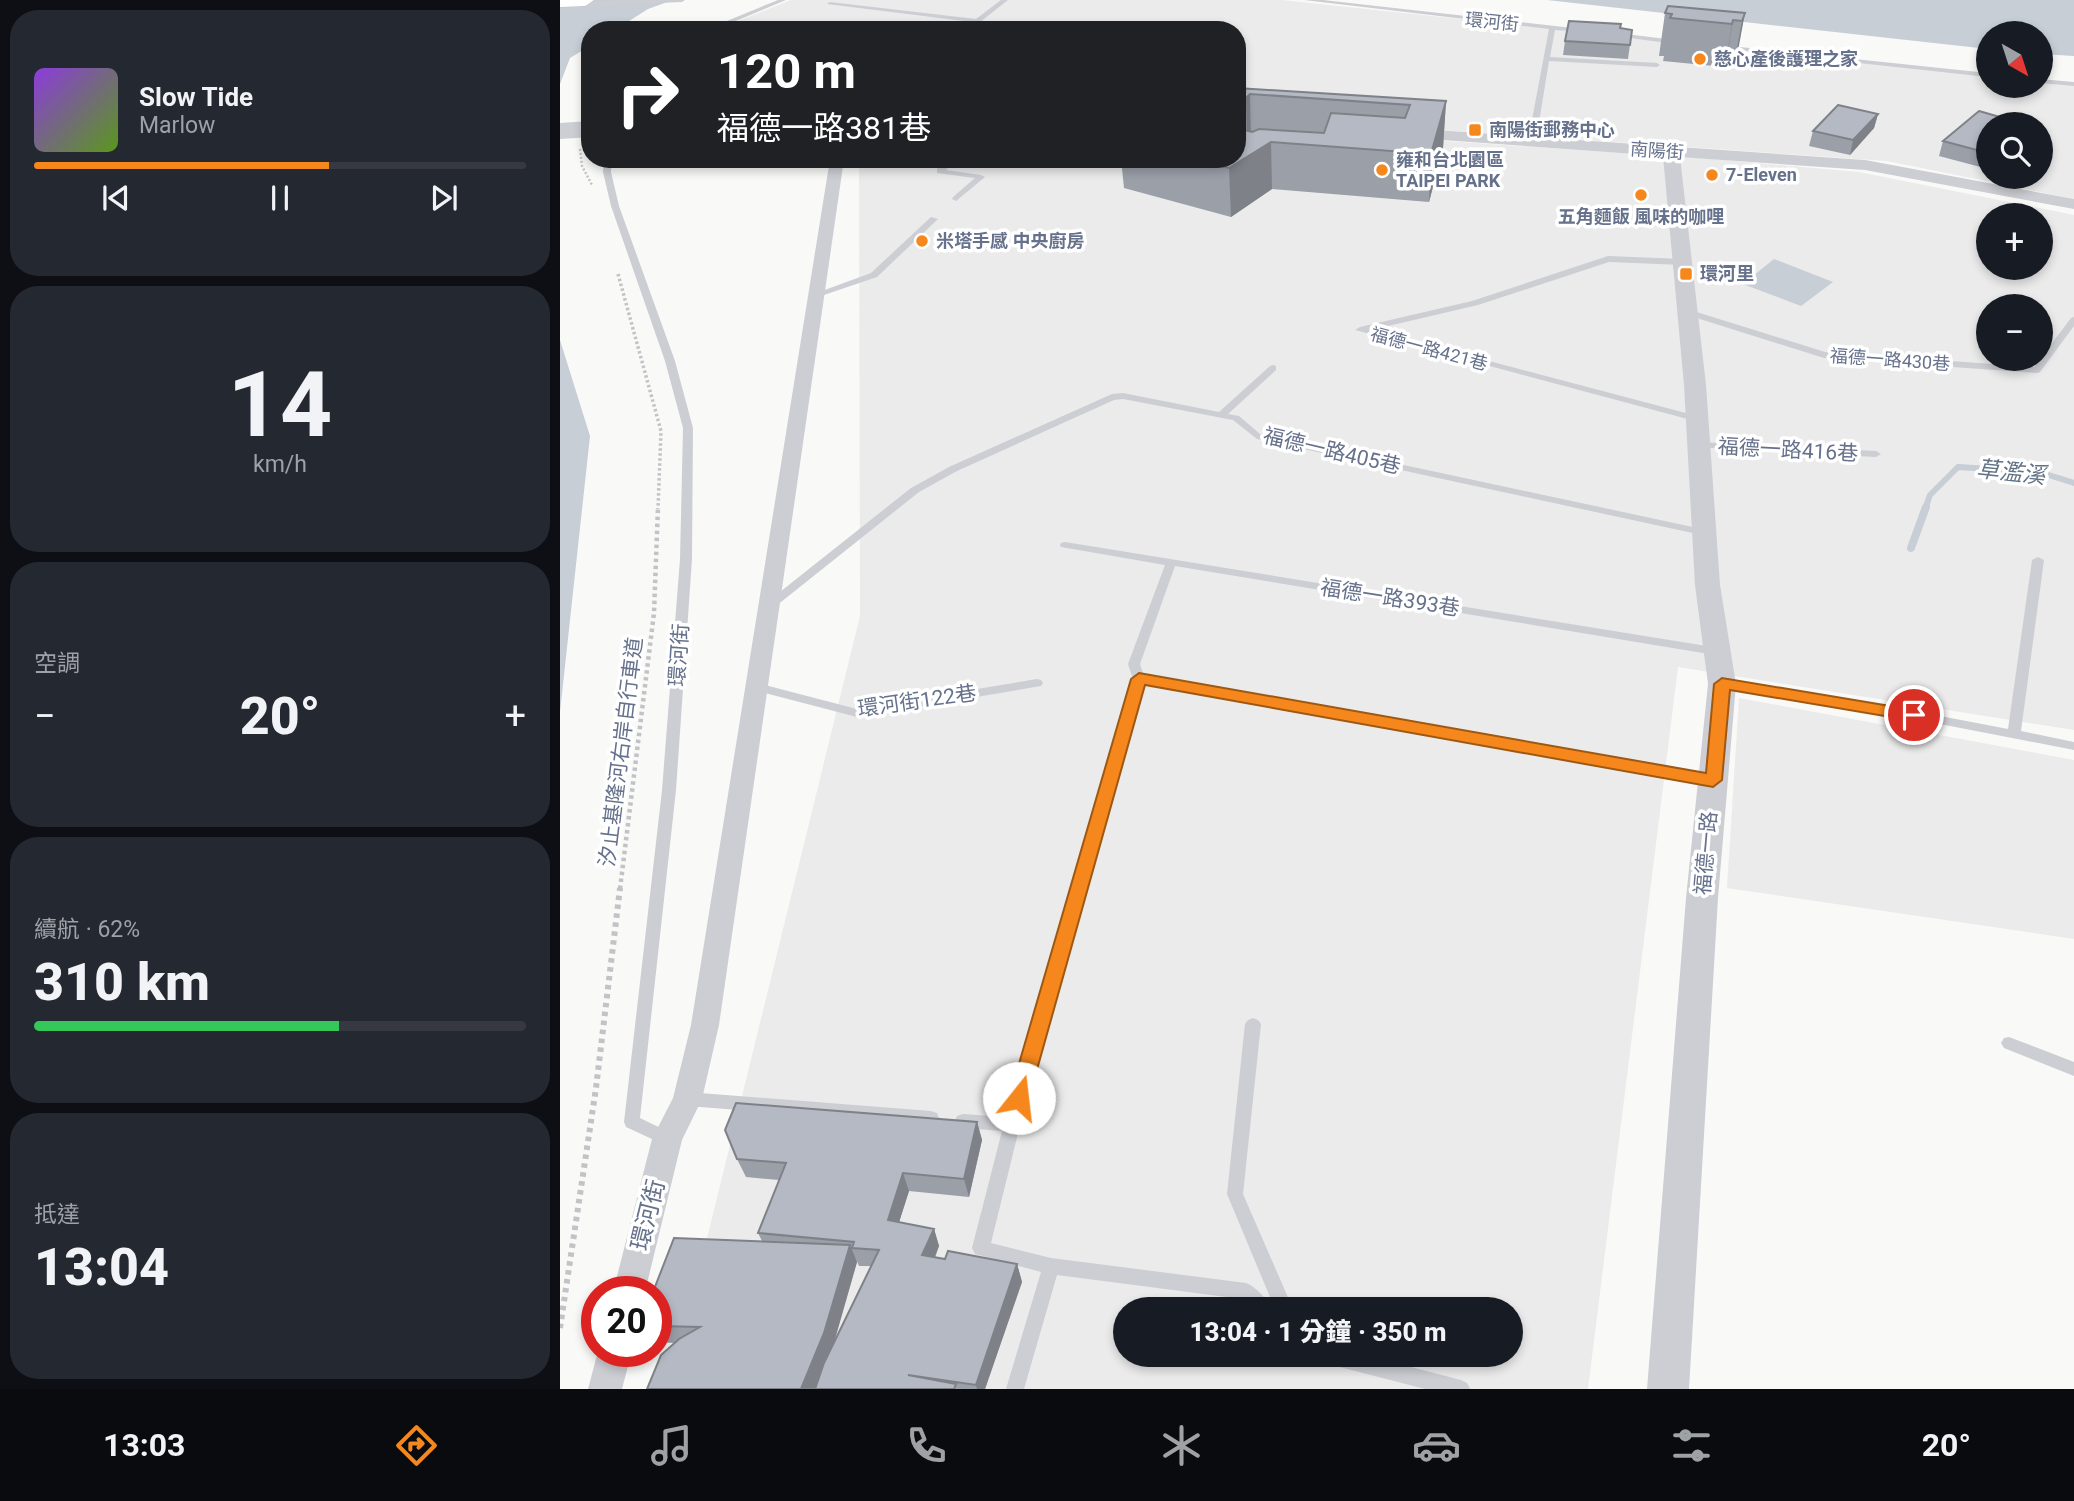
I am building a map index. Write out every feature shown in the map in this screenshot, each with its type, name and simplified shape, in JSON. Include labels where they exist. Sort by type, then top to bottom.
[{"type":"main road","points":[[560,3],[585,0]]},
{"type":"street","points":[[560,131],[581,134]]},
{"type":"street","name":"南陽街","points":[[1385,132],[1865,165],[1964,181],[2074,204]]},
{"type":"street","name":"福德一路","points":[[1668,1389],[1719,667],[1702,532],[1699,419],[1671,152]]},
{"type":"street","name":"環河街","points":[[633,1276],[667,1139],[687,1099],[705,1025],[772,603],[836,168]]},
{"type":"street","points":[[605,1389],[611,1367]]},
{"type":"lane","points":[[560,3],[682,0]]},
{"type":"lane","points":[[730,21],[783,0]]},
{"type":"lane","points":[[830,4],[976,21],[1005,0]]},
{"type":"lane","name":"環河街","points":[[1307,0],[1592,33]]},
{"type":"lane","points":[[1532,141],[1552,28]]},
{"type":"lane","points":[[1606,34],[1686,43]]},
{"type":"lane","points":[[1713,46],[1976,74]]},
{"type":"lane","points":[[1547,58],[1657,65]]},
{"type":"lane","points":[[2053,82],[2074,84]]},
{"type":"lane","name":"環河街","points":[[607,168],[615,206],[670,361],[688,428],[686,559],[669,790],[632,1122],[667,1139]]},
{"type":"lane","points":[[943,168],[940,171],[981,177],[956,199]]},
{"type":"lane","points":[[815,295],[874,275],[934,219]]},
{"type":"lane","name":"福德一路421巷","points":[[1683,262],[1608,259],[1475,303],[1360,330],[1699,419]]},
{"type":"lane","name":"福德一路430巷","points":[[1687,312],[1824,355],[2037,370],[2074,320]]},
{"type":"lane","points":[[1221,415],[1273,368]]},
{"type":"lane","name":"福德一路405巷","points":[[772,603],[915,490],[953,469],[1112,397],[1123,396],[1236,418],[1257,436],[1702,532]]},
{"type":"lane","name":"福德一路416巷","points":[[1699,445],[1876,454]]},
{"type":"lane","name":"福德一路393巷","points":[[1065,545],[1171,562],[1719,667],[2074,746]]},
{"type":"lane","points":[[2014,733],[2038,560]]},
{"type":"lane","points":[[1171,562],[1134,664],[1139,679],[1012,1125],[981,1248],[1051,1266],[1246,1291],[1252,1297]]},
{"type":"lane","points":[[1139,679],[1713,780]]},
{"type":"lane","name":"環河街122巷","points":[[757,687],[857,713],[1037,683]]},
{"type":"lane","points":[[1253,1024],[1235,1194],[1279,1297]]},
{"type":"lane","points":[[2009,1043],[2074,1069]]},
{"type":"lane","points":[[687,1099],[1012,1125]]},
{"type":"lane","points":[[1014,1389],[1051,1266]]},
{"type":"lane","points":[[1375,1367],[1461,1389]]},
{"type":"path","points":[[583,168],[590,185],[593,185],[596,198]]},
{"type":"path","name":"汐止基隆河右岸自行車道","points":[[560,1328],[596,1088],[654,613],[661,431],[615,263]]},
{"type":"shaded area","points":[[560,0],[673,0],[648,9],[629,21],[581,21],[581,51],[570,58],[560,84]]},
{"type":"shaded area","points":[[791,0],[1282,0],[1976,74],[1976,98],[2053,98],[2053,82],[2074,85],[2074,199],[2025,189],[2053,189],[2053,112],[1976,112],[1976,179],[1887,161],[1246,117],[1246,21],[738,21]]},
{"type":"shaded area","points":[[1547,0],[2074,0],[2074,56],[2053,55],[2053,21],[1976,21],[1976,48]]},
{"type":"shaded area","points":[[1246,128],[1714,159],[1859,172],[2014,203],[1976,203],[1976,280],[2053,280],[2053,211],[2074,215],[2074,730],[1678,667],[1588,1389],[670,1389],[860,616],[859,168],[1246,168]]},
{"type":"shaded area","points":[[1774,259],[1833,282],[1801,306],[1743,284]]},
{"type":"shaded area","points":[[560,340],[590,436],[560,712]]},
{"type":"shaded area","points":[[1739,698],[2074,760],[2074,939],[1727,888]]},
{"type":"building","points":[[1668,6],[1745,13],[1742,21],[1733,20],[1732,24],[1670,18],[1672,14],[1665,13]]},
{"type":"building","points":[[1569,21],[1621,24],[1620,28],[1632,30],[1630,45],[1565,41]]},
{"type":"building","points":[[1246,89],[1446,101],[1431,154],[1271,142],[1246,157],[1246,130],[1324,133],[1331,113],[1405,118],[1410,105],[1250,94],[1246,98]]},
{"type":"building","points":[[1838,105],[1878,114],[1853,140],[1813,131]]},
{"type":"building","points":[[1976,114],[1976,150],[1943,141]]},
{"type":"building","points":[[736,1103],[977,1122],[964,1179],[903,1173],[888,1220],[934,1229],[922,1255],[945,1259],[948,1251],[1017,1264],[976,1385],[908,1375],[956,1384],[954,1389],[815,1389],[824,1363],[879,1250],[852,1248],[854,1242],[758,1233],[786,1163],[737,1159],[725,1130]]},
{"type":"building","points":[[674,1238],[850,1245],[824,1333],[801,1389],[647,1389],[656,1367],[672,1367],[672,1345],[700,1327],[672,1326],[672,1276],[659,1276]]},
{"type":"waterway","name":"草濫溪","points":[[1925,509],[1930,495],[1958,467],[2039,472],[2074,483]]},
{"type":"waterway","name":"草濫溪","points":[[1911,548],[1926,507]]},
{"type":"place","name":"慈心產後護理之家","points":[[1700,59]]},
{"type":"place","name":"南陽街郵務中心","points":[[1475,130]]},
{"type":"place","name":"雍和台北園區 TAIPEI PARK","points":[[1382,170]]},
{"type":"place","name":"7-Eleven","points":[[1712,175]]},
{"type":"place","name":"五角麵飯 風味的咖哩","points":[[1641,195]]},
{"type":"place","name":"米塔手感 中央廚房","points":[[922,241]]},
{"type":"place","name":"環河里","points":[[1686,274]]},
{"type":"route","points":[[1019,1098],[1139,679],[1713,780],[1722,684],[1914,715]]}]
